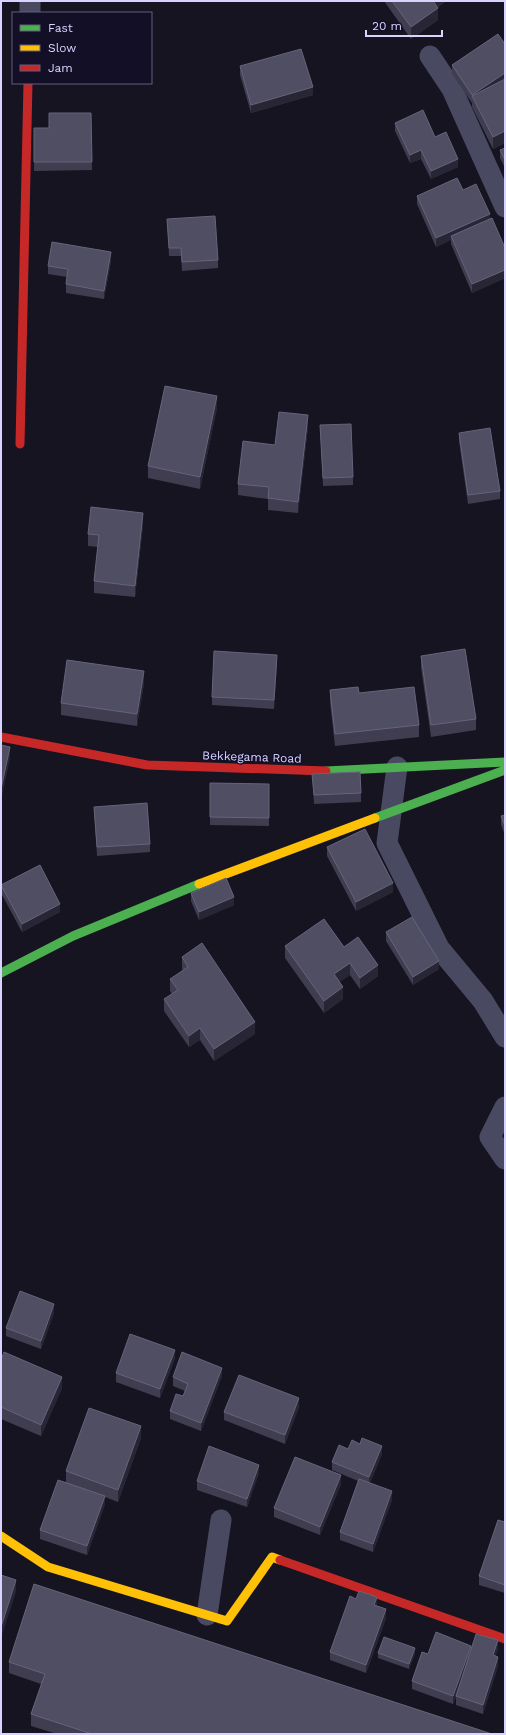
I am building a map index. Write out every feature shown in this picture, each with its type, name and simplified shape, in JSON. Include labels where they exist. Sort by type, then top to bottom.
[{"type":"street","points":[[30,1],[30,12]]},
{"type":"street","points":[[430,56],[452,89],[505,207]]},
{"type":"street","points":[[20,444],[28,84]]},
{"type":"street","name":"Bekkegama Road","points":[[1,737],[147,765],[318,771],[505,762]]},
{"type":"street","points":[[397,767],[387,843],[439,948],[483,1001],[505,1037]]},
{"type":"street","points":[[1,974],[73,936],[185,889],[505,770]]},
{"type":"street","points":[[505,1107],[490,1137],[505,1159]]},
{"type":"street","points":[[207,1615],[221,1520]]},
{"type":"street","points":[[1,1536],[48,1567],[228,1621],[272,1557],[505,1639]]},
{"type":"building","points":[[392,1],[433,1],[438,8],[411,27]]},
{"type":"building","points":[[498,34],[505,44],[505,73],[472,95],[452,65]]},
{"type":"building","points":[[301,49],[313,87],[251,105],[240,66]]},
{"type":"building","points":[[505,79],[505,131],[493,137],[472,96]]},
{"type":"building","points":[[423,110],[435,137],[446,132],[458,159],[431,171],[421,150],[410,155],[395,123]]},
{"type":"building","points":[[49,113],[91,113],[92,162],[34,162],[34,128],[49,128]]},
{"type":"building","points":[[505,148],[505,160],[500,150]]},
{"type":"building","points":[[457,178],[463,190],[476,184],[490,214],[436,238],[417,196]]},
{"type":"building","points":[[215,216],[218,260],[182,262],[181,248],[169,248],[167,219]]},
{"type":"building","points":[[492,218],[505,248],[505,270],[472,284],[451,236]]},
{"type":"building","points":[[52,242],[111,252],[104,291],[66,284],[68,269],[48,266]]},
{"type":"building","points":[[165,386],[217,396],[200,477],[148,466]]},
{"type":"building","points":[[279,412],[308,415],[298,502],[268,498],[269,487],[238,484],[243,441],[275,445]]},
{"type":"building","points":[[351,424],[353,477],[323,478],[320,425]]},
{"type":"building","points":[[490,428],[500,491],[468,495],[459,433]]},
{"type":"building","points":[[91,507],[143,513],[135,586],[94,581],[99,535],[88,534]]},
{"type":"building","points":[[465,649],[476,719],[431,725],[421,656]]},
{"type":"building","points":[[214,651],[277,655],[274,700],[212,697]]},
{"type":"building","points":[[67,660],[144,671],[137,714],[61,703]]},
{"type":"building","points":[[358,687],[359,693],[414,687],[419,725],[335,734],[330,690]]},
{"type":"building","points":[[1,745],[10,747],[1,789]]},
{"type":"building","points":[[360,772],[361,793],[314,795],[312,774]]},
{"type":"building","points":[[210,783],[269,784],[269,818],[210,817]]},
{"type":"building","points":[[147,803],[150,844],[97,847],[94,807]]},
{"type":"building","points":[[505,815],[505,826],[501,816]]},
{"type":"building","points":[[365,829],[393,883],[356,902],[327,847]]},
{"type":"building","points":[[40,865],[60,904],[22,924],[1,885]]},
{"type":"building","points":[[226,878],[234,897],[199,912],[191,893]]},
{"type":"building","points":[[412,917],[439,961],[413,977],[386,932]]},
{"type":"building","points":[[324,919],[344,947],[358,937],[378,965],[360,978],[350,963],[334,974],[343,987],[324,1001],[285,946]]},
{"type":"building","points":[[202,943],[255,1022],[214,1049],[200,1028],[189,1036],[164,999],[178,990],[170,979],[188,967],[182,957]]},
{"type":"building","points":[[20,1291],[54,1304],[41,1341],[6,1328]]},
{"type":"building","points":[[130,1334],[175,1350],[160,1389],[116,1373]]},
{"type":"building","points":[[4,1352],[62,1377],[41,1425],[1,1407],[1,1360]]},
{"type":"building","points":[[182,1352],[222,1368],[201,1423],[170,1411],[176,1394],[183,1396],[188,1384],[173,1377]]},
{"type":"building","points":[[239,1375],[299,1398],[285,1435],[224,1412]]},
{"type":"building","points":[[89,1408],[141,1426],[118,1490],[66,1471]]},
{"type":"building","points":[[362,1438],[382,1446],[369,1477],[332,1462],[339,1445],[348,1449],[352,1440],[360,1444]]},
{"type":"building","points":[[209,1446],[259,1465],[247,1499],[197,1481]]},
{"type":"building","points":[[295,1457],[341,1475],[320,1527],[274,1508]]},
{"type":"building","points":[[359,1479],[392,1491],[373,1544],[340,1532]]},
{"type":"building","points":[[58,1480],[105,1496],[87,1546],[40,1530]]},
{"type":"building","points":[[498,1520],[505,1522],[505,1585],[479,1576]]},
{"type":"building","points":[[1,1575],[16,1580],[1,1627]]},
{"type":"building","points":[[34,1584],[492,1734],[92,1734],[31,1714],[45,1674],[9,1662]]},
{"type":"building","points":[[359,1591],[377,1597],[374,1605],[386,1609],[366,1665],[330,1652],[350,1596],[356,1599]]},
{"type":"building","points":[[436,1632],[471,1646],[453,1696],[412,1681],[422,1652],[428,1654]]},
{"type":"building","points":[[476,1634],[498,1640],[493,1655],[498,1657],[483,1705],[456,1696]]},
{"type":"building","points":[[384,1637],[415,1648],[409,1664],[378,1653]]},
{"type":"traffic: fast","points":[[326,771],[505,762]]},
{"type":"traffic: fast","points":[[375,818],[505,770]]},
{"type":"traffic: fast","points":[[1,973],[73,936],[199,884]]},
{"type":"traffic: slow","points":[[199,884],[375,818]]},
{"type":"traffic: slow","points":[[1,1536],[48,1567],[227,1621],[272,1557],[280,1560]]},
{"type":"traffic: jam","points":[[20,444],[28,84]]},
{"type":"traffic: jam","points":[[1,737],[147,765],[326,771]]},
{"type":"traffic: jam","points":[[280,1560],[505,1639]]}]
